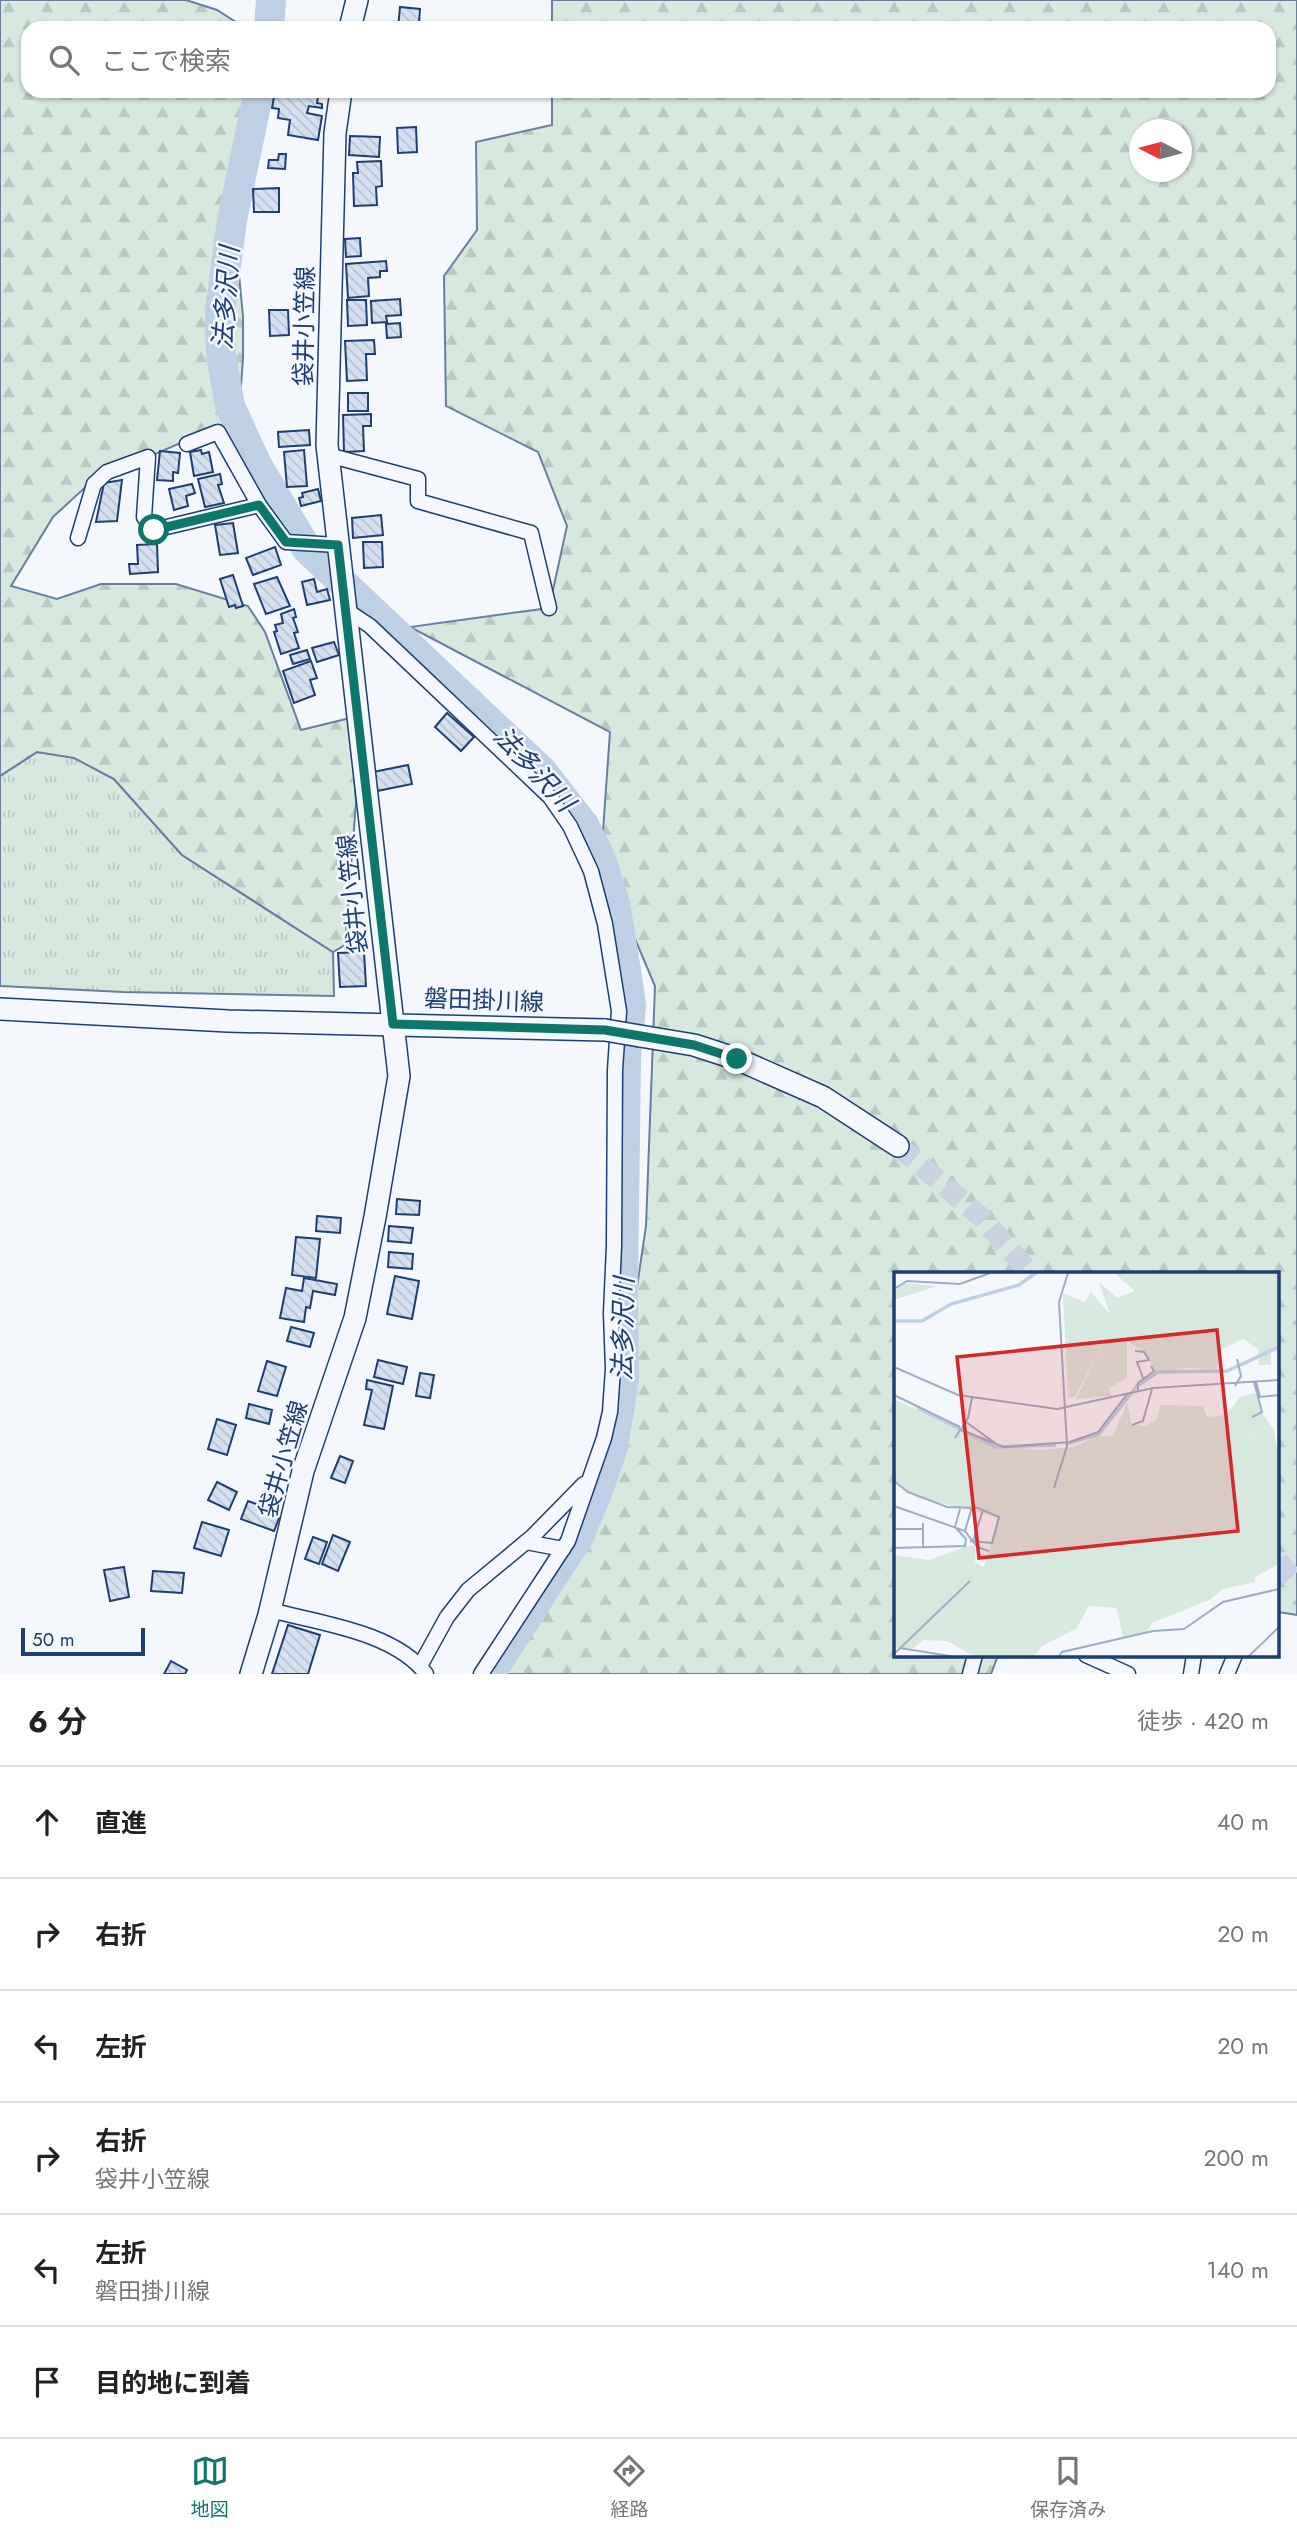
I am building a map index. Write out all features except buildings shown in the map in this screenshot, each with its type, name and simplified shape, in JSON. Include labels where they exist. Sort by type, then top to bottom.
[{"type":"main road","points":[[352,21],[357,0]]},
{"type":"main road","name":"袋井小笠線","points":[[251,1674],[270,1611],[303,1471],[355,1318],[398,1076],[328,455],[335,133],[340,98]]},
{"type":"main road","name":"磐田掛川線","points":[[0,1009],[228,1021],[605,1030],[694,1045],[737,1059],[823,1097],[898,1146]]},
{"type":"street","points":[[187,444],[218,432],[259,505],[286,542],[338,545]]},
{"type":"street","points":[[328,455],[418,479],[418,501],[531,533],[549,608]]},
{"type":"street","points":[[78,538],[94,484],[107,472],[148,457],[145,517],[154,530],[259,505]]},
{"type":"street","points":[[346,610],[370,626],[550,797],[570,826],[591,871],[605,924],[619,1011],[615,1070],[611,1313],[613,1368],[610,1412],[604,1438],[568,1541],[481,1674]]},
{"type":"street","points":[[270,1611],[394,1646],[423,1670],[447,1617],[468,1590],[526,1542],[587,1481]]},
{"type":"street","points":[[526,1542],[563,1549]]},
{"type":"street","points":[[970,1674],[974,1657]]},
{"type":"street","points":[[1090,1657],[1128,1674]]},
{"type":"street","points":[[1227,1674],[1234,1657]]},
{"type":"green space","points":[[0,0],[186,0],[217,10],[234,21],[21,21],[21,98],[248,98],[226,214],[239,275],[243,316],[239,413],[224,424],[91,482],[53,517],[11,586],[57,599],[101,584],[176,584],[248,606],[265,632],[301,730],[350,718],[356,802],[345,945],[333,952],[182,855],[114,779],[74,758],[37,752],[0,776]]},
{"type":"green space","points":[[552,0],[1297,0],[1297,1615],[1280,1612],[1280,1272],[894,1272],[894,1657],[997,1657],[991,1674],[486,1674],[568,1541],[621,1395],[646,1226],[655,986],[601,859],[610,732],[410,627],[549,608],[567,526],[538,452],[446,406],[444,276],[477,230],[476,142],[552,125],[552,98],[1276,98],[1276,21],[552,21]]},
{"type":"green space","points":[[37,752],[74,757],[114,779],[182,855],[333,952],[334,996],[123,992],[0,986],[0,776]]},
{"type":"waterway","name":"法多沢川","points":[[270,21],[271,0]]},
{"type":"waterway","name":"法多沢川","points":[[258,98],[232,220],[220,312],[221,355],[230,406],[257,465],[307,549],[542,771],[584,825],[601,859],[615,903],[627,977],[631,1006],[626,1056],[624,1379],[613,1447],[579,1536],[490,1674]]},
{"type":"tunnel","points":[[898,1146],[982,1218],[1029,1272]]},
{"type":"tunnel","points":[[1280,1563],[1297,1583]]},
{"type":"route","points":[[154,530],[259,505],[286,542],[338,545],[393,1024],[605,1030],[694,1045],[737,1059]]}]
